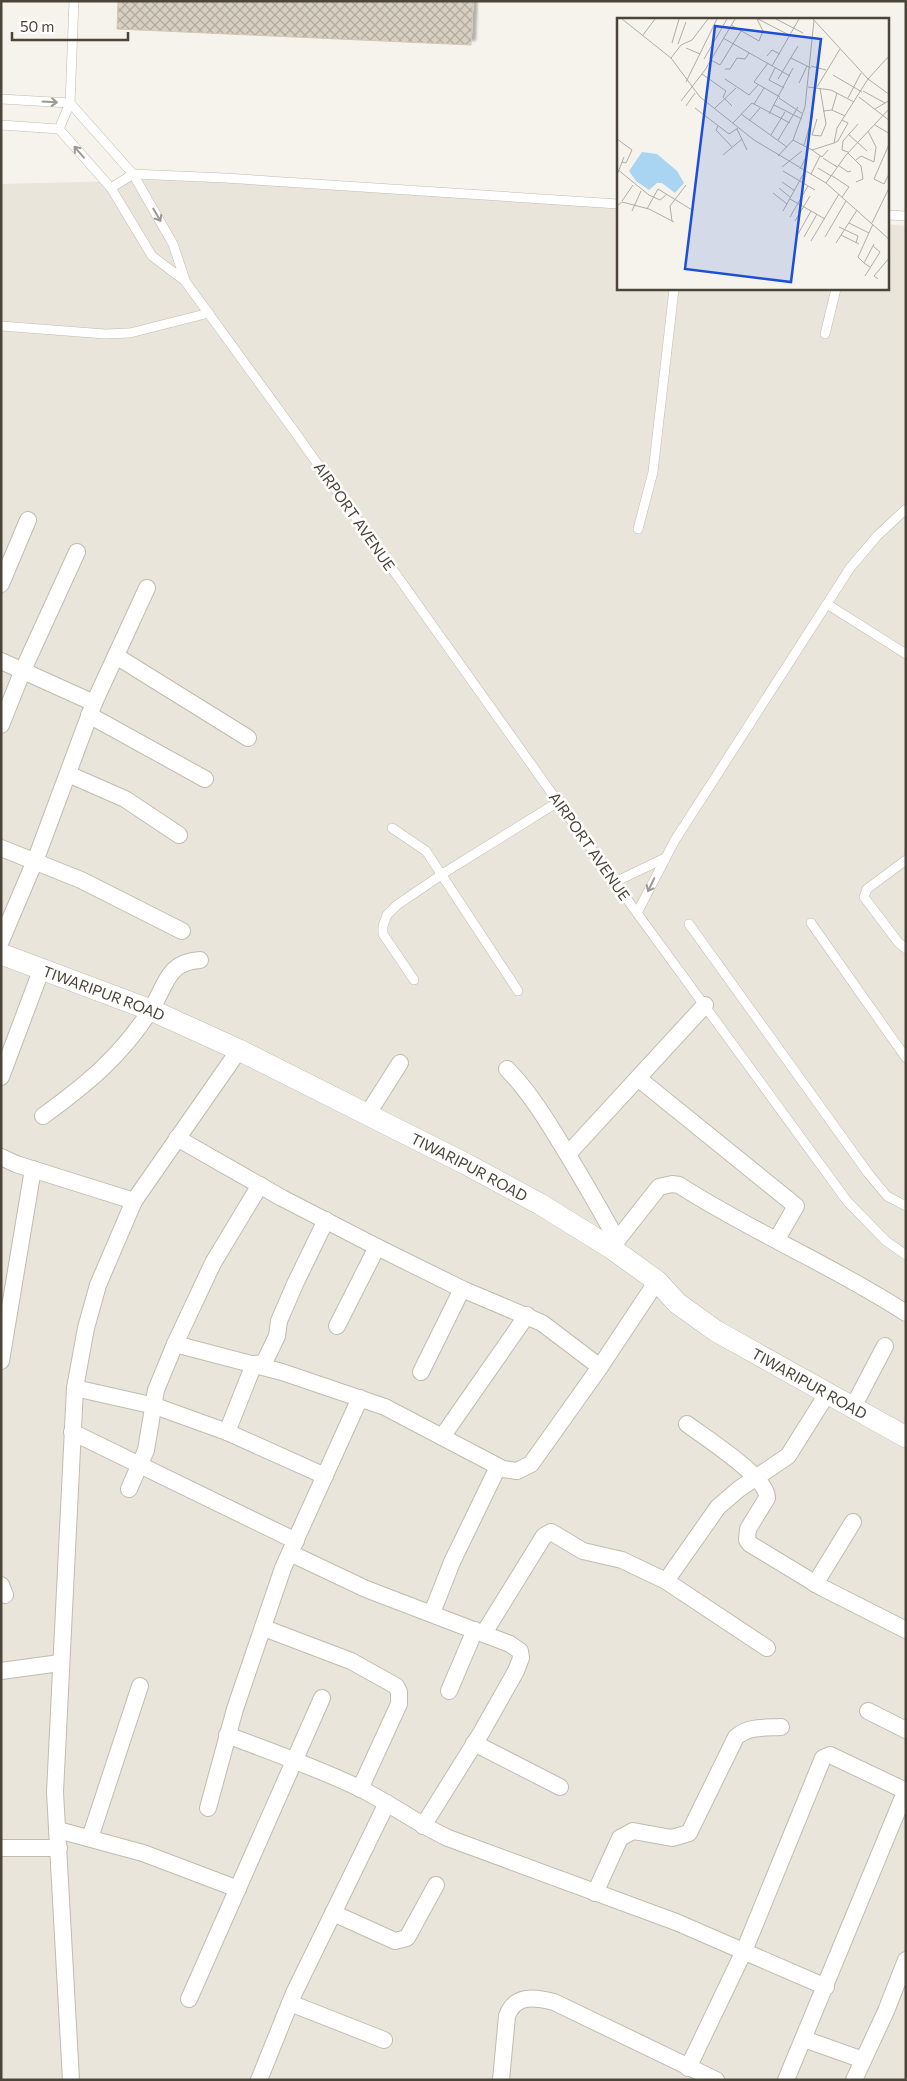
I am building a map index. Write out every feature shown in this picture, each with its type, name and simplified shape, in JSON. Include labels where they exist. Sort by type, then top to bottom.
[{"type":"street","points":[[1,584],[28,520]]},
{"type":"street","points":[[1,725],[23,670],[78,552]]},
{"type":"street","points":[[1,942],[35,862],[92,709],[147,588]]},
{"type":"street","points":[[116,656],[248,738]]},
{"type":"street","points":[[1,661],[23,670],[92,709],[205,779]]},
{"type":"street","points":[[68,774],[125,800],[179,835]]},
{"type":"street","points":[[1,848],[81,880],[182,931]]},
{"type":"street","name":"TIWARIPUR ROAD","points":[[1,954],[151,1010],[239,1050],[466,1164],[614,1244],[657,1280],[678,1303],[716,1331],[852,1409],[906,1437]]},
{"type":"street","points":[[43,1116],[87,1084],[125,1046],[151,1010],[172,970],[186,961],[200,960]]},
{"type":"street","points":[[1,1077],[42,968]]},
{"type":"street","points":[[568,1154],[705,1006]]},
{"type":"street","points":[[71,2080],[55,1792],[75,1388],[86,1328],[98,1284],[134,1201],[239,1050]]},
{"type":"street","points":[[367,1115],[400,1063]]},
{"type":"street","points":[[507,1069],[517,1079],[568,1154],[614,1244],[660,1187],[672,1184],[679,1185],[724,1214],[777,1239],[864,1286],[906,1313]]},
{"type":"street","points":[[639,1079],[796,1206],[777,1239]]},
{"type":"street","points":[[177,1138],[260,1186],[377,1247],[462,1289],[542,1323],[600,1367]]},
{"type":"street","points":[[1,1157],[134,1201]]},
{"type":"street","points":[[1,1361],[8,1272],[33,1169]]},
{"type":"street","points":[[129,1489],[150,1435],[156,1390],[175,1344],[213,1263],[260,1186]]},
{"type":"street","points":[[254,1364],[264,1363],[276,1336],[278,1321],[326,1220]]},
{"type":"street","points":[[337,1326],[377,1247]]},
{"type":"street","points":[[175,1344],[254,1364],[360,1398],[384,1407],[498,1466],[517,1471],[531,1464],[600,1367],[657,1280]]},
{"type":"street","points":[[420,1372],[462,1289]]},
{"type":"street","points":[[442,1437],[527,1315]]},
{"type":"street","points":[[852,1409],[885,1346]]},
{"type":"street","points":[[227,1432],[254,1364]]},
{"type":"street","points":[[75,1388],[155,1406],[227,1432],[325,1476]]},
{"type":"street","points":[[666,1581],[718,1507],[788,1456],[827,1394]]},
{"type":"street","points":[[208,1808],[227,1735],[293,1547],[360,1398]]},
{"type":"street","points":[[687,1424],[757,1477],[766,1489],[767,1498],[748,1529],[747,1540],[750,1544],[815,1584],[906,1630]]},
{"type":"street","points":[[72,1432],[293,1547],[366,1589],[516,1647],[521,1658],[474,1743],[423,1826]]},
{"type":"street","points":[[432,1613],[452,1562],[498,1466]]},
{"type":"street","points":[[815,1584],[853,1522]]},
{"type":"street","points":[[449,1691],[480,1632],[548,1533],[555,1533],[583,1551],[622,1560],[666,1581],[767,1648]]},
{"type":"street","points":[[264,1628],[352,1661],[396,1686],[399,1692],[399,1704],[360,1789]]},
{"type":"street","points":[[1,1670],[60,1663]]},
{"type":"street","points":[[90,1838],[140,1686]]},
{"type":"street","points":[[189,1999],[322,1698]]},
{"type":"street","points":[[868,1710],[906,1730]]},
{"type":"street","points":[[595,1893],[620,1838],[626,1832],[642,1831],[672,1838],[689,1832],[736,1737],[751,1728],[781,1727]]},
{"type":"street","points":[[227,1735],[293,1760],[360,1789],[388,1803],[423,1826],[595,1893],[676,1922],[826,1988]]},
{"type":"street","points":[[474,1743],[560,1787]]},
{"type":"street","points":[[688,2068],[744,1951],[823,1758],[830,1755],[906,1790],[826,1988],[786,2080]]},
{"type":"street","points":[[261,2079],[290,2002],[332,1913],[388,1803]]},
{"type":"street","points":[[58,1830],[143,1853],[238,1890]]},
{"type":"street","points":[[1,1848],[59,1848]]},
{"type":"street","points":[[332,1913],[395,1941],[402,1941],[407,1938],[436,1885]]},
{"type":"street","points":[[854,2080],[886,2011],[906,1960]]},
{"type":"street","points":[[501,2080],[507,2016],[510,2006],[519,2000],[529,1998],[554,2002],[716,2080]]},
{"type":"street","points":[[290,2002],[384,2040]]},
{"type":"street","points":[[804,2039],[863,2060]]},
{"type":"lane","points":[[1,125],[59,128],[70,104],[74,1]]},
{"type":"lane","points":[[1,100],[70,104],[133,174],[174,244],[185,281]]},
{"type":"lane","name":"AIRPORT AVENUE","points":[[59,128],[111,188],[152,256],[185,281],[209,313],[615,882],[847,1201],[886,1241],[906,1255]]},
{"type":"lane","points":[[111,188],[133,174],[225,178],[617,204]]},
{"type":"lane","points":[[890,215],[906,216]]},
{"type":"lane","points":[[638,529],[652,472],[674,290]]},
{"type":"lane","points":[[826,334],[836,290]]},
{"type":"lane","points":[[1,326],[105,334],[130,334],[209,313]]},
{"type":"lane","points":[[638,913],[665,858],[724,761],[827,604],[856,562],[877,536],[906,509]]},
{"type":"lane","points":[[827,604],[906,654]]},
{"type":"lane","points":[[414,980],[388,943],[384,934],[383,926],[388,915],[397,905],[443,874],[558,802]]},
{"type":"lane","points":[[392,828],[426,851],[443,874],[518,991]]},
{"type":"lane","points":[[615,882],[665,858]]},
{"type":"lane","points":[[906,860],[867,889],[864,897],[898,942],[906,949]]},
{"type":"lane","points":[[811,923],[906,1058]]},
{"type":"lane","points":[[689,924],[868,1173],[887,1196],[906,1206]]},
{"type":"shaded area","points":[[197,179],[617,207],[617,290],[890,290],[890,224],[906,226],[906,2080],[1,2080],[1,184]]},
{"type":"building","points":[[118,1],[473,1],[471,45],[117,29]]}]
